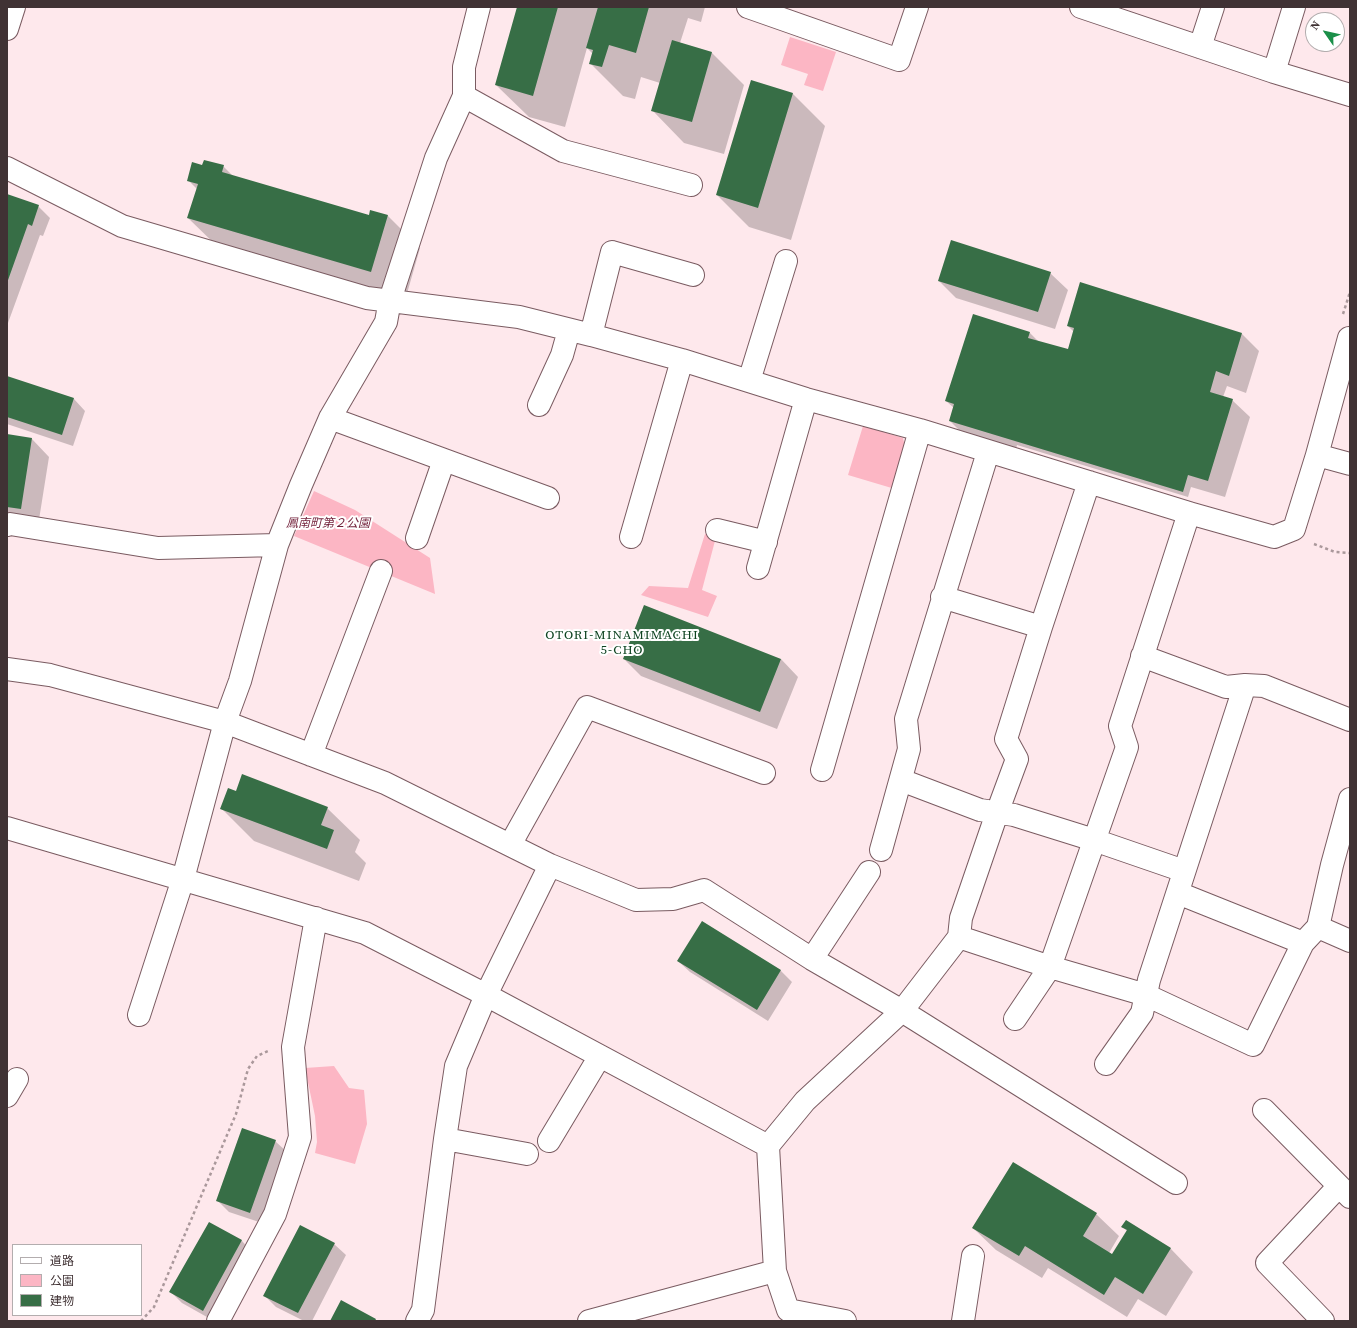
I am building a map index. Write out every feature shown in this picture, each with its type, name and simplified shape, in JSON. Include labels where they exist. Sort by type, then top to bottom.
[{"type":"street","points":[[7,29],[14,7]]},
{"type":"street","points":[[139,1015],[183,879],[225,722],[240,682],[277,545],[330,418],[386,322],[390,300],[436,158],[464,96],[464,67],[479,7]]},
{"type":"street","points":[[748,7],[898,60],[917,7]]},
{"type":"street","points":[[1081,7],[1274,72],[1350,95]]},
{"type":"street","points":[[1200,47],[1213,7]]},
{"type":"street","points":[[1274,72],[1294,7]]},
{"type":"street","points":[[464,96],[563,151],[691,185]]},
{"type":"street","points":[[7,168],[122,226],[367,298],[519,317],[591,335],[682,360],[806,399],[920,430],[1189,513],[1274,537],[1294,529],[1318,455],[1349,338]]},
{"type":"street","points":[[591,335],[612,252],[693,275]]},
{"type":"street","points":[[749,381],[786,261]]},
{"type":"street","points":[[540,405],[562,355],[569,330]]},
{"type":"street","points":[[631,537],[682,360]]},
{"type":"street","points":[[758,568],[806,399]]},
{"type":"street","points":[[330,418],[548,498]]},
{"type":"street","points":[[822,770],[920,430]]},
{"type":"street","points":[[881,850],[909,749],[906,719],[942,597],[988,452]]},
{"type":"street","points":[[1318,455],[1350,464]]},
{"type":"street","points":[[417,538],[444,460]]},
{"type":"street","points":[[845,1321],[788,1310],[775,1271],[768,1146],[804,1100],[902,1011],[959,937],[961,918],[996,813],[1017,760],[1006,739],[1089,482]]},
{"type":"street","points":[[1015,1019],[1050,967],[1127,747],[1120,726],[1189,513]]},
{"type":"street","points":[[7,525],[10,524],[158,548],[277,545]]},
{"type":"street","points":[[716,530],[766,542]]},
{"type":"street","points":[[311,755],[381,571]]},
{"type":"street","points":[[942,597],[1041,628]]},
{"type":"street","points":[[1142,656],[1226,687],[1245,685],[1264,686],[1350,720]]},
{"type":"street","points":[[7,669],[50,675],[225,722],[384,783],[550,865],[636,900],[673,899],[704,890],[812,959],[902,1011],[1176,1183]]},
{"type":"street","points":[[1106,1064],[1142,1013],[1149,980],[1245,685]]},
{"type":"street","points":[[510,845],[587,707],[764,773]]},
{"type":"street","points":[[900,780],[980,810],[1014,815],[1094,840],[1184,872]]},
{"type":"street","points":[[959,937],[1050,967],[1146,995],[1253,1045],[1303,943],[1318,927],[1332,865],[1350,799]]},
{"type":"street","points":[[7,828],[366,933],[486,995],[768,1146]]},
{"type":"street","points":[[417,1321],[423,1310],[445,1138],[456,1066],[486,995],[550,865]]},
{"type":"street","points":[[812,959],[869,872]]},
{"type":"street","points":[[1178,893],[1303,943]]},
{"type":"street","points":[[218,1321],[275,1214],[300,1137],[293,1047],[316,918]]},
{"type":"street","points":[[1318,927],[1350,941]]},
{"type":"street","points":[[549,1141],[600,1056]]},
{"type":"street","points":[[1264,1110],[1345,1191],[1267,1264],[1323,1321]]},
{"type":"street","points":[[445,1138],[527,1154]]},
{"type":"street","points":[[963,1321],[973,1256]]},
{"type":"street","points":[[589,1321],[775,1271]]},
{"type":"path","points":[[1294,529],[1312,543],[1335,552],[1350,553]]},
{"type":"path","points":[[141,1321],[154,1307],[236,1114],[248,1069],[257,1056],[274,1049],[293,1047]]},
{"type":"green space","points":[[790,37],[836,52],[823,91],[804,85],[808,74],[781,65]]},
{"type":"green space","points":[[863,426],[903,438],[906,451],[895,489],[848,475]]},
{"type":"green space","name":"鳳南町第２公園","points":[[314,491],[355,510],[430,558],[435,594],[294,536]]},
{"type":"green space","points":[[705,534],[716,537],[702,590],[717,596],[708,617],[641,595],[649,586],[688,588]]},
{"type":"green space","points":[[334,1066],[349,1088],[364,1090],[367,1124],[355,1164],[315,1153],[317,1142],[315,1116],[305,1068]]},
{"type":"building","points":[[517,7],[558,7],[533,96],[495,85]]},
{"type":"building","points":[[598,7],[649,7],[636,53],[609,45],[602,67],[589,64],[593,50],[586,48]]},
{"type":"building","points":[[672,40],[712,52],[692,122],[651,111]]},
{"type":"building","points":[[751,80],[793,93],[758,208],[716,195]]},
{"type":"building","points":[[204,160],[224,165],[222,172],[369,215],[370,210],[388,215],[371,272],[187,218],[198,184],[187,181],[192,162],[202,165]]},
{"type":"building","points":[[7,194],[39,205],[32,226],[28,224],[7,283]]},
{"type":"building","points":[[951,240],[1051,272],[1038,312],[938,281]]},
{"type":"building","points":[[1080,282],[1242,333],[1229,376],[1216,371],[1210,392],[1233,399],[1208,481],[1188,475],[1183,492],[949,421],[954,404],[945,401],[973,314],[1030,332],[1028,338],[1068,349],[1074,328],[1067,326]]},
{"type":"building","points":[[7,376],[74,398],[62,435],[7,417]]},
{"type":"building","points":[[7,434],[32,438],[21,509],[7,507]]},
{"type":"building","points":[[644,605],[781,659],[760,712],[623,659]]},
{"type":"building","points":[[242,774],[328,807],[321,825],[334,830],[327,849],[220,809],[228,788],[236,791]]},
{"type":"building","points":[[702,921],[781,970],[757,1010],[677,961]]},
{"type":"building","points":[[242,1128],[276,1140],[250,1213],[216,1201]]},
{"type":"building","points":[[1013,1162],[1097,1213],[1083,1236],[1112,1254],[1127,1230],[1121,1227],[1126,1220],[1171,1248],[1143,1294],[1115,1277],[1104,1295],[1025,1246],[1019,1256],[972,1228]]},
{"type":"building","points":[[209,1222],[242,1240],[203,1311],[169,1292]]},
{"type":"building","points":[[300,1225],[335,1243],[298,1313],[263,1296]]},
{"type":"building","points":[[341,1300],[376,1319],[375,1321],[330,1321]]},
{"type":"district","name":"OTORI-MINAMIMACHI 5-CHO","points":[[622,644]]}]
